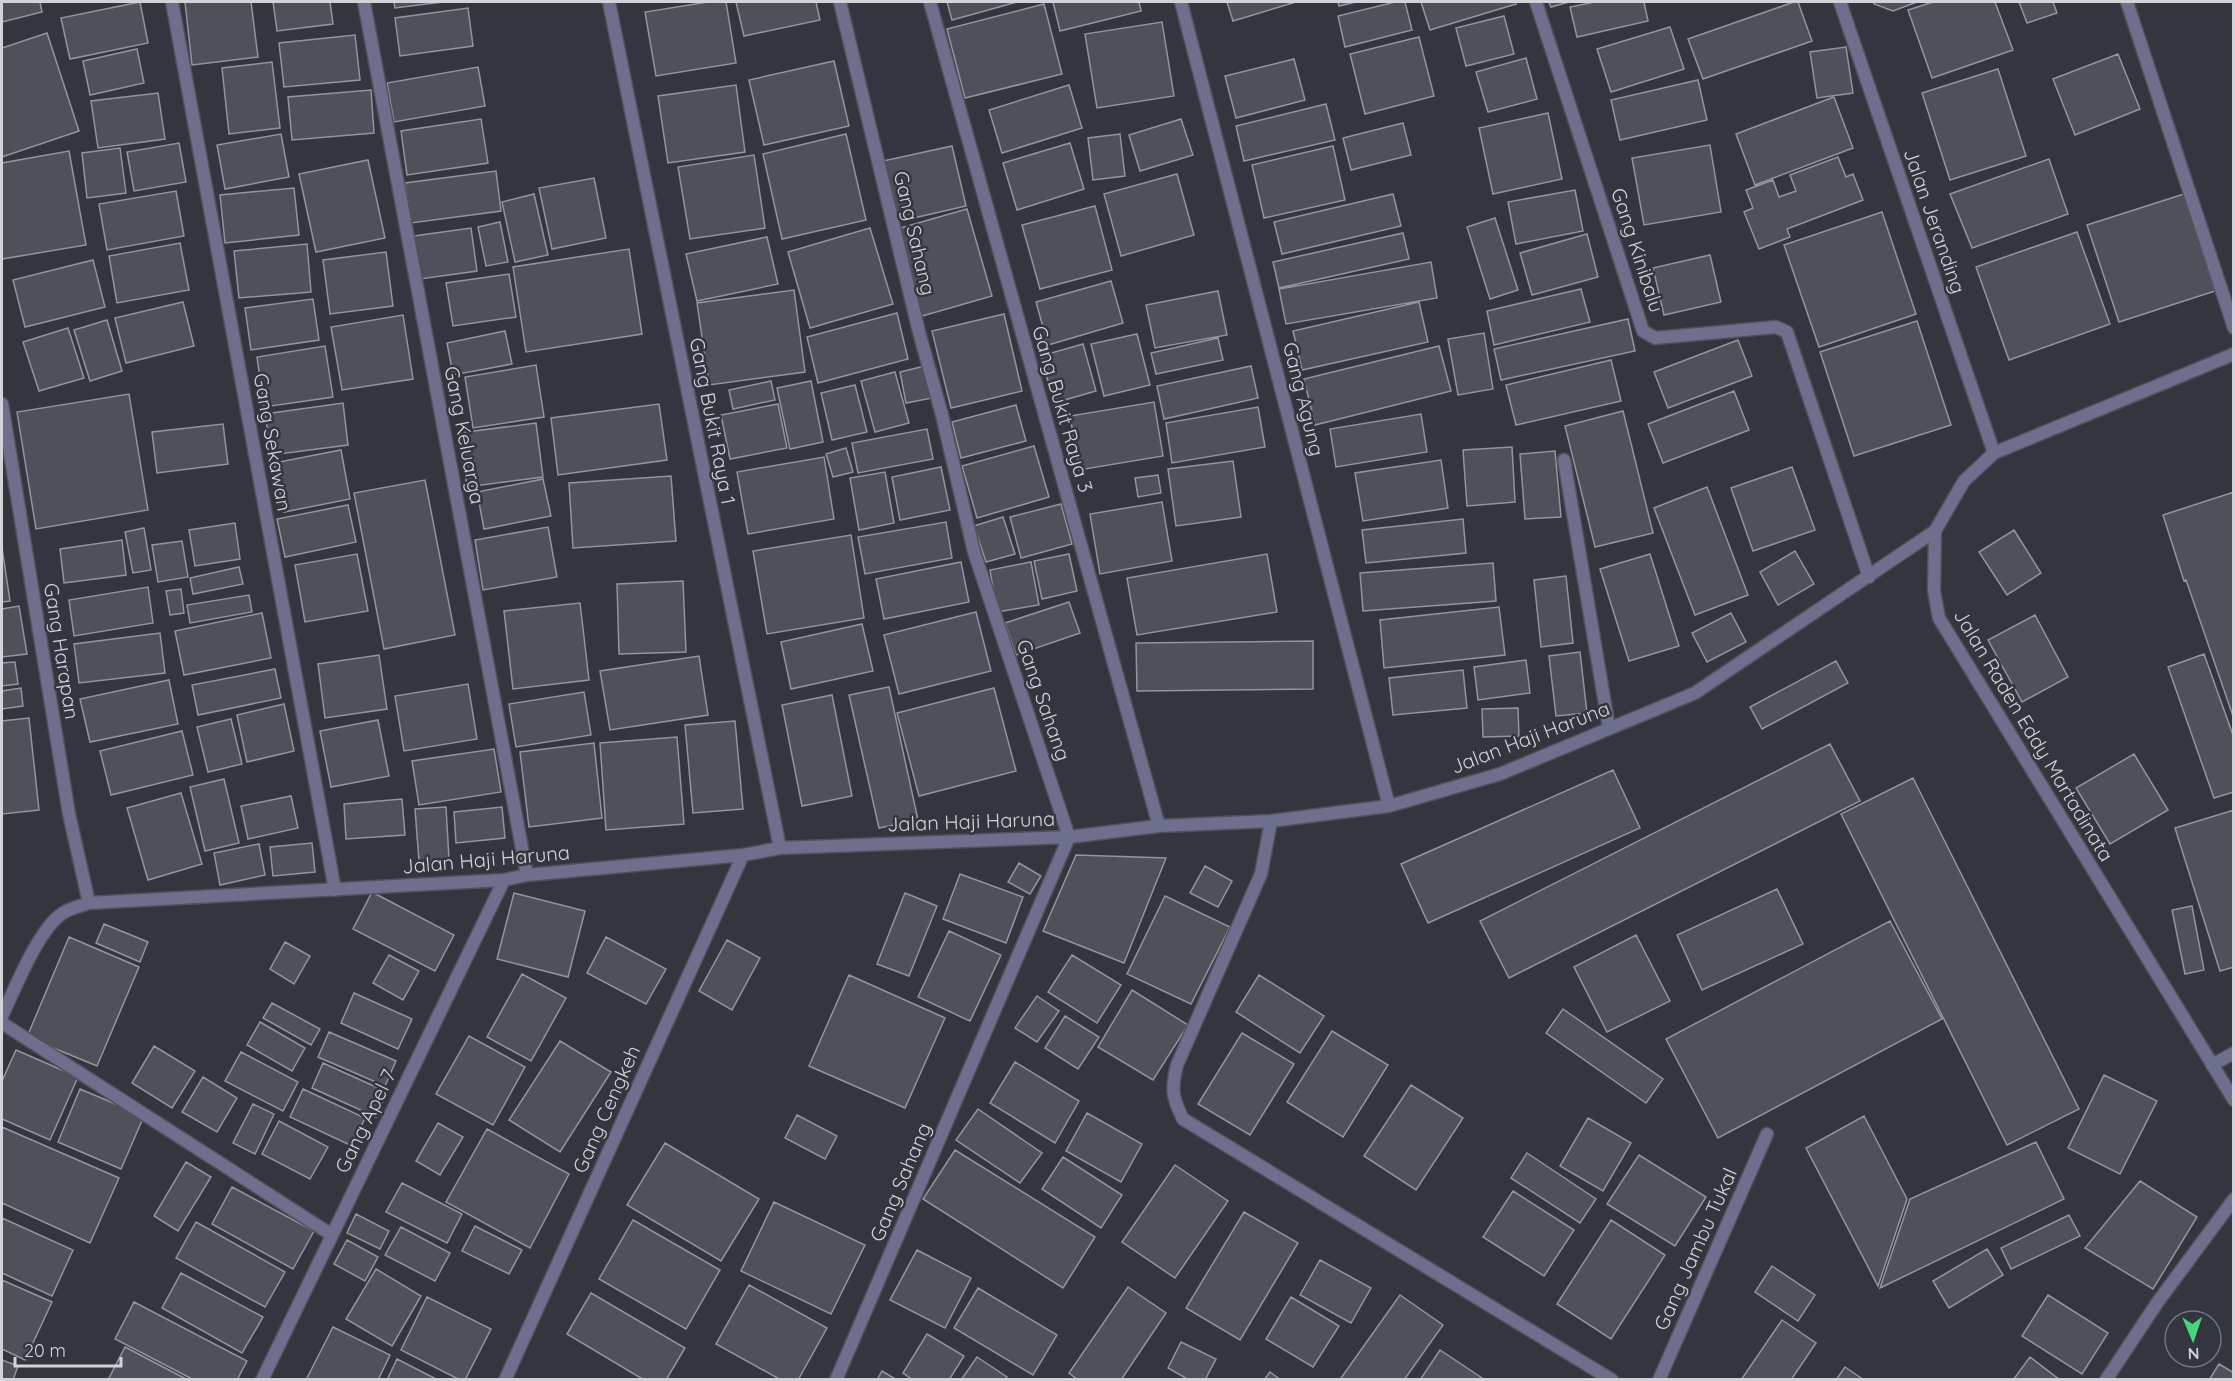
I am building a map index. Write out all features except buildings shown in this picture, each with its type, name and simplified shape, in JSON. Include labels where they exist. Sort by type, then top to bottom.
[{"type":"street","name":"Gang Sekawan","points":[[172,2],[335,890]]},
{"type":"street","name":"Gang Keluarga","points":[[364,2],[527,875]]},
{"type":"street","name":"Gang Bukit Raya 1","points":[[609,2],[780,848]]},
{"type":"street","name":"Gang Sahang","points":[[836,1380],[1069,837],[974,552],[840,2]]},
{"type":"street","name":"Gang Bukit Raya 3","points":[[930,2],[1159,826]]},
{"type":"street","name":"Gang Agung","points":[[1181,2],[1389,806]]},
{"type":"street","name":"Gang Kinibalu","points":[[1536,2],[1643,331],[1655,338],[1776,327],[1787,332],[1869,577]]},
{"type":"street","name":"Jalan Jeranding","points":[[1840,2],[1994,453]]},
{"type":"street","points":[[2127,2],[2234,328]]},
{"type":"street","name":"Jalan Raden Eddy Martadinata","points":[[2234,354],[1994,453],[1964,482],[1935,531],[1934,591],[1939,618],[2234,1100]]},
{"type":"street","name":"Gang Harapan","points":[[2,404],[69,814],[89,903]]},
{"type":"street","points":[[1564,460],[1609,728]]},
{"type":"street","name":"Jalan Haji Haruna","points":[[2,1016],[37,945],[50,924],[63,912],[89,903],[504,880],[527,875],[743,855],[780,848],[1069,837],[1159,826],[1271,821],[1389,806],[1500,774],[1695,693],[1935,531]]},
{"type":"street","points":[[1271,821],[1261,874],[1177,1065],[1172,1084],[1174,1102],[1183,1119],[1612,1380]]},
{"type":"street","name":"Gang Cengkeh","points":[[505,1380],[743,855]]},
{"type":"street","name":"Gang Apel 7","points":[[262,1380],[504,880]]},
{"type":"street","points":[[2,1023],[332,1235]]},
{"type":"street","points":[[2212,1065],[2234,1053]]},
{"type":"street","name":"Gang Jambu Tukal","points":[[1659,1380],[1767,1134]]},
{"type":"street","points":[[2106,1380],[2157,1304],[2234,1199]]}]
